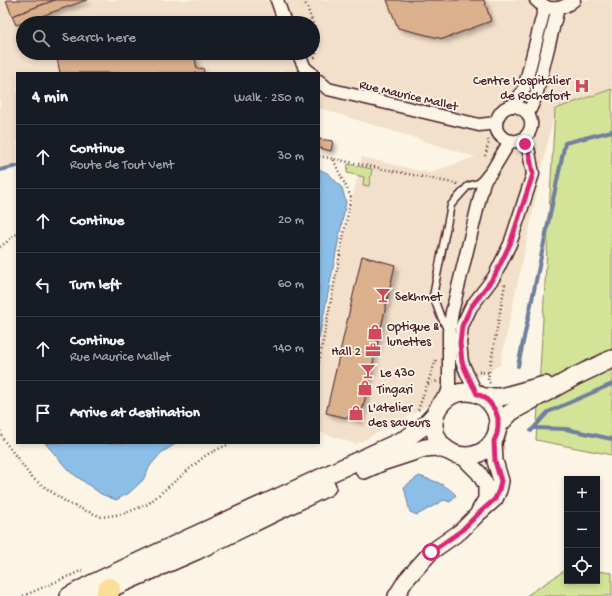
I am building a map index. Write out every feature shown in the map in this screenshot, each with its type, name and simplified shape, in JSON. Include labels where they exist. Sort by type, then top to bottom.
[{"type":"main road","points":[[104,594],[382,462],[425,448],[434,447],[471,456],[480,453],[488,448],[496,433],[510,413],[576,376],[612,359]]},
{"type":"main road","points":[[68,596],[191,536],[407,438],[425,425],[446,399],[456,394],[466,392],[501,397],[576,376]]},
{"type":"main road","points":[[481,395],[495,410],[498,418],[496,433]]},
{"type":"main road","points":[[436,413],[434,424],[436,434],[441,444],[455,453]]},
{"type":"street","points":[[277,0],[283,16]]},
{"type":"street","points":[[513,106],[524,89],[541,3],[552,8],[558,8],[566,6],[574,0]]},
{"type":"street","points":[[528,114],[536,96],[558,8]]},
{"type":"street","points":[[301,60],[305,68],[310,72]]},
{"type":"street","name":"Rue Maurice Mallet","points":[[320,82],[328,89],[479,125],[496,123]]},
{"type":"street","points":[[513,106],[519,107],[528,114],[532,125],[527,135],[523,139],[514,142],[506,139],[498,133],[496,128],[497,118],[503,109],[513,106]]},
{"type":"street","points":[[481,395],[468,376],[462,362],[460,343],[462,326],[471,307],[494,277],[504,257],[510,244],[533,174],[529,152],[523,139]]},
{"type":"street","points":[[446,399],[449,386],[449,332],[452,312],[484,181],[492,172],[510,141]]},
{"type":"street","points":[[396,596],[406,580],[431,552],[461,531],[495,499],[501,481],[495,461],[496,433]]},
{"type":"street","points":[[455,453],[479,473],[486,485],[486,499],[478,514]]},
{"type":"lane","points":[[449,332],[440,315],[433,296],[451,204],[468,186],[484,181]]},
{"type":"path","points":[[304,0],[310,16]]},
{"type":"path","points":[[320,156],[468,186]]},
{"type":"path","points":[[320,357],[351,197],[333,159]]},
{"type":"path","points":[[0,247],[16,235]]},
{"type":"path","points":[[504,257],[506,273],[488,381],[492,385],[506,386],[510,395]]},
{"type":"path","points":[[0,431],[3,439],[32,478],[69,504],[102,516],[122,514],[148,504],[206,455],[229,444]]},
{"type":"shaded area","points":[[0,0],[612,0],[612,113],[562,126],[555,99],[555,109],[500,365],[395,424],[356,444],[320,432],[320,343],[362,157],[429,173],[475,157],[320,108],[320,72],[16,72],[16,166],[0,170]]},
{"type":"green space","points":[[612,89],[612,455],[536,440],[555,109]]},
{"type":"green space","points":[[348,164],[372,169],[369,186],[363,185],[364,177],[347,173]]},
{"type":"green space","points":[[564,571],[564,584],[600,584],[600,571],[612,573],[612,596],[526,596]]},
{"type":"water","points":[[320,170],[329,174],[342,188],[346,202],[320,334]]},
{"type":"water","points":[[46,444],[175,444],[161,453],[150,466],[143,480],[129,493],[116,500],[101,494],[69,471]]},
{"type":"water","points":[[419,476],[443,485],[456,495],[450,502],[444,500],[417,515],[410,512],[404,487]]},
{"type":"building","points":[[6,0],[55,0],[12,16]]},
{"type":"building","points":[[55,0],[87,0],[42,16],[16,16],[16,25],[12,16]]},
{"type":"building","points":[[387,0],[484,0],[491,21],[443,39],[398,28]]},
{"type":"building","points":[[57,60],[195,60],[197,69],[203,68],[204,72],[60,72]]},
{"type":"building","points":[[320,139],[333,141],[331,151],[320,148]]},
{"type":"building","points":[[362,256],[395,265],[360,421],[326,413]]},
{"type":"waterway","points":[[518,366],[565,143],[612,131]]},
{"type":"waterway","points":[[0,170],[16,166]]},
{"type":"waterway","points":[[531,431],[548,412],[612,384]]},
{"type":"waterway","points":[[534,428],[566,429],[612,439]]},
{"type":"place","name":"Centre hospitalier de Rochefort","points":[[582,86]]},
{"type":"place","name":"Sekhmet","points":[[383,295]]},
{"type":"place","name":"Optique & lunettes","points":[[375,332]]},
{"type":"place","name":"Hall 2","points":[[373,350]]},
{"type":"place","name":"Le 430","points":[[368,371]]},
{"type":"place","name":"Tingari","points":[[365,388]]},
{"type":"place","name":"L'atelier des saveurs","points":[[356,413]]},
{"type":"route","points":[[431,552],[461,531],[495,499],[499,490],[501,481],[495,461],[494,441],[497,434],[498,418],[490,403],[484,397],[477,394],[462,362],[460,343],[462,326],[471,307],[494,277],[510,244],[533,174],[529,152],[525,144]]}]
